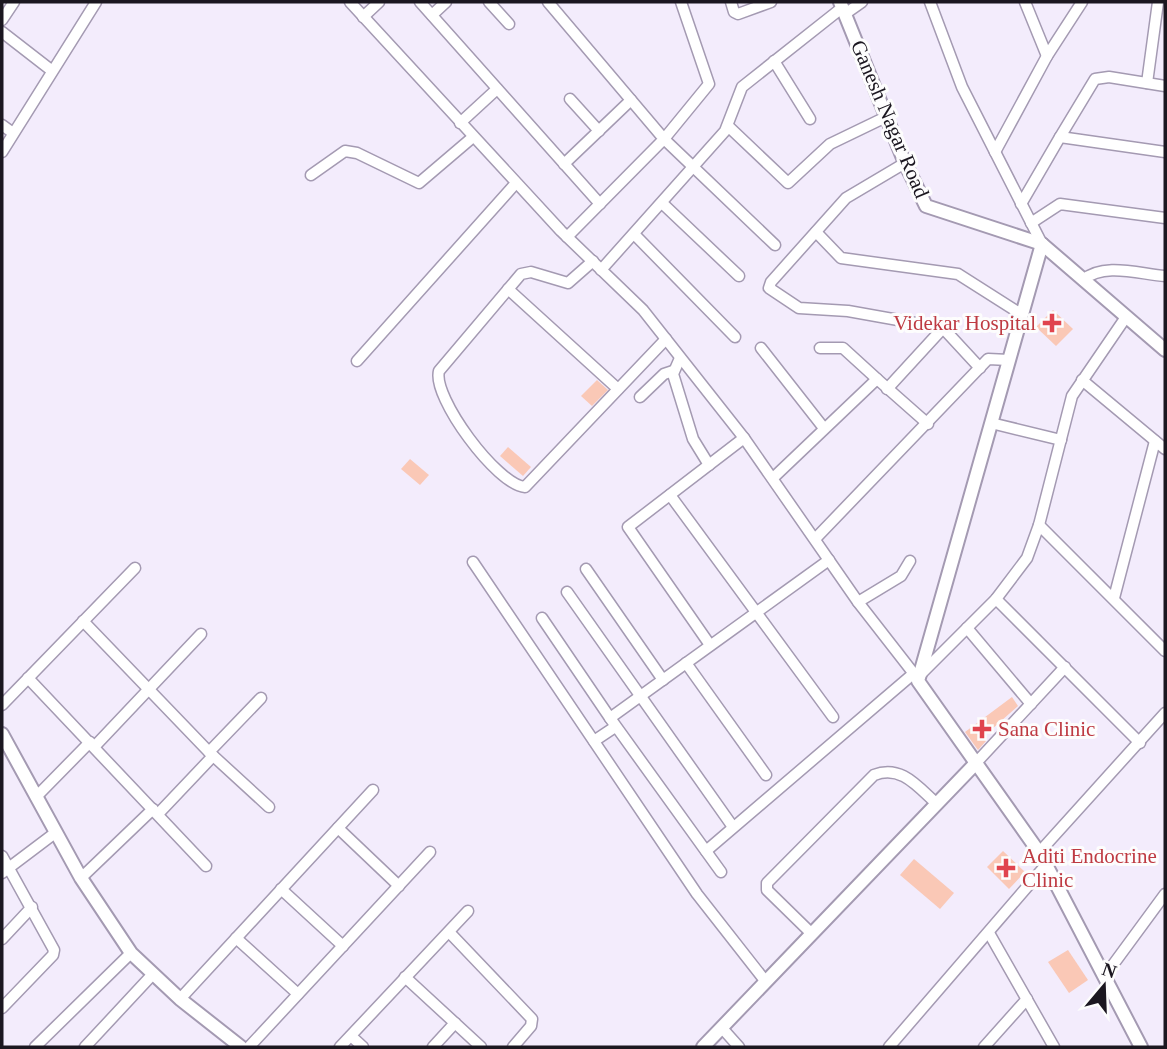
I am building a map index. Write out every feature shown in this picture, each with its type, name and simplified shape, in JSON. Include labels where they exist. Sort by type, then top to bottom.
[{"type":"street","points":[[2,20],[14,2]]},
{"type":"street","points":[[2,152],[96,2]]},
{"type":"street","points":[[350,2],[567,237],[643,310],[744,438],[858,602],[917,676],[975,764],[1044,860],[1141,1047]]},
{"type":"street","points":[[363,17],[379,2]]},
{"type":"street","points":[[420,2],[600,204]]},
{"type":"street","points":[[432,15],[446,2]]},
{"type":"street","points":[[489,2],[509,24]]},
{"type":"street","points":[[548,2],[664,139],[775,245]]},
{"type":"street","points":[[567,237],[664,139],[709,84],[681,2]]},
{"type":"street","points":[[731,2],[734,12],[738,14],[771,2]]},
{"type":"street","points":[[601,270],[729,127],[739,91],[843,8],[862,2]]},
{"type":"street","points":[[917,676],[1042,244],[962,87],[930,2]]},
{"type":"street","points":[[1025,2],[1047,56]]},
{"type":"street","points":[[995,152],[1047,56],[1082,2]]},
{"type":"street","points":[[1147,83],[1158,2]]},
{"type":"street","name":"Ganesh Nagar Road","points":[[843,8],[905,163],[930,210],[1042,244],[1165,350]]},
{"type":"street","points":[[2,32],[51,70]]},
{"type":"street","points":[[774,61],[810,119]]},
{"type":"street","points":[[1021,204],[1095,79],[1109,77],[1165,86]]},
{"type":"street","points":[[460,123],[497,89]]},
{"type":"street","points":[[570,99],[599,131]]},
{"type":"street","points":[[564,164],[631,100]]},
{"type":"street","points":[[729,127],[789,183],[830,144],[888,117]]},
{"type":"street","points":[[2,125],[13,133]]},
{"type":"street","points":[[312,175],[345,151],[356,153],[419,183],[473,137]]},
{"type":"street","points":[[1060,138],[1165,152]]},
{"type":"street","points":[[905,163],[856,190],[771,282],[770,290],[799,308],[848,311],[943,328],[980,368]]},
{"type":"street","points":[[357,361],[516,183]]},
{"type":"street","points":[[662,203],[739,276]]},
{"type":"street","points":[[1031,223],[1060,204],[1165,219]]},
{"type":"street","points":[[816,232],[841,258],[958,274],[1021,314]]},
{"type":"street","points":[[634,234],[735,337]]},
{"type":"street","points":[[593,261],[568,283],[527,272],[521,274],[438,376],[440,386],[470,439],[507,479],[525,487],[666,339]]},
{"type":"street","points":[[1083,280],[1091,273],[1105,270],[1165,276]]},
{"type":"street","points":[[508,289],[618,389]]},
{"type":"street","points":[[705,851],[917,676],[996,599],[1027,558],[1040,525],[1072,396],[1126,317]]},
{"type":"street","points":[[887,389],[943,328]]},
{"type":"street","points":[[761,348],[823,427]]},
{"type":"street","points":[[820,348],[843,348],[928,424]]},
{"type":"street","points":[[640,397],[664,374],[673,371],[680,358]]},
{"type":"street","points":[[815,539],[990,358],[1009,359]]},
{"type":"street","points":[[673,371],[693,439],[709,465]]},
{"type":"street","points":[[773,478],[823,427],[877,379]]},
{"type":"street","points":[[1082,380],[1165,449]]},
{"type":"street","points":[[990,423],[1061,440]]},
{"type":"street","points":[[710,645],[628,529],[744,438]]},
{"type":"street","points":[[1114,598],[1155,441]]},
{"type":"street","points":[[670,495],[833,717]]},
{"type":"street","points":[[1040,525],[1165,651]]},
{"type":"street","points":[[594,741],[641,696],[830,560]]},
{"type":"street","points":[[858,602],[901,576],[910,561]]},
{"type":"street","points":[[473,562],[697,894],[766,982]]},
{"type":"street","points":[[2,705],[135,568]]},
{"type":"street","points":[[586,569],[663,680]]},
{"type":"street","points":[[568,592],[733,827]]},
{"type":"street","points":[[996,599],[1140,743]]},
{"type":"street","points":[[542,618],[612,723],[721,872]]},
{"type":"street","points":[[83,621],[211,754],[269,807]]},
{"type":"street","points":[[967,628],[1031,704]]},
{"type":"street","points":[[36,797],[150,689],[201,634]]},
{"type":"street","points":[[686,663],[766,775]]},
{"type":"street","points":[[703,1047],[1065,667]]},
{"type":"street","points":[[28,678],[206,866]]},
{"type":"street","points":[[81,878],[156,812],[261,698]]},
{"type":"street","points":[[889,1047],[989,933],[1044,860],[1044,847],[1165,713]]},
{"type":"street","points":[[2,734],[81,878],[131,953],[180,999],[241,1047]]},
{"type":"street","points":[[813,934],[766,887],[814,834],[860,786],[884,771],[901,774],[937,804]]},
{"type":"street","points":[[180,999],[373,790]]},
{"type":"street","points":[[338,828],[398,886]]},
{"type":"street","points":[[5,869],[55,833]]},
{"type":"street","points":[[248,1047],[430,852]]},
{"type":"street","points":[[2,856],[5,869],[32,908],[54,947],[53,955],[2,1008]]},
{"type":"street","points":[[281,890],[343,946]]},
{"type":"street","points":[[1104,977],[1165,894]]},
{"type":"street","points":[[2,939],[32,908]]},
{"type":"street","points":[[341,1047],[468,911]]},
{"type":"street","points":[[449,932],[532,1019],[531,1026],[513,1047]]},
{"type":"street","points":[[989,933],[1054,1047]]},
{"type":"street","points":[[236,939],[298,994]]},
{"type":"street","points":[[35,1047],[131,953]]},
{"type":"street","points":[[85,1047],[152,975]]},
{"type":"street","points":[[405,977],[481,1047]]},
{"type":"street","points":[[985,1047],[1027,999]]},
{"type":"street","points":[[433,1047],[455,1023]]},
{"type":"street","points":[[722,1028],[739,1047]]},
{"type":"street","points":[[351,1036],[363,1047]]},
{"type":"building","points":[[1053,310],[1073,329],[1056,346],[1036,327]]},
{"type":"building","points":[[597,380],[608,390],[592,406],[581,396]]},
{"type":"building","points":[[508,447],[531,467],[523,476],[500,456]]},
{"type":"building","points":[[410,459],[429,475],[420,485],[401,469]]},
{"type":"building","points":[[1012,697],[1018,706],[983,737],[986,741],[978,750],[965,732]]},
{"type":"building","points":[[1003,851],[1025,872],[1009,889],[987,867]]},
{"type":"building","points":[[914,859],[954,893],[940,909],[900,875]]},
{"type":"building","points":[[1068,950],[1088,980],[1069,993],[1048,962]]},
{"type":"place","name":"Videkar Hospital","points":[[1052,323]]},
{"type":"place","name":"Sana Clinic","points":[[982,729]]},
{"type":"place","name":"Aditi Endocrine Clinic","points":[[1006,868]]}]
